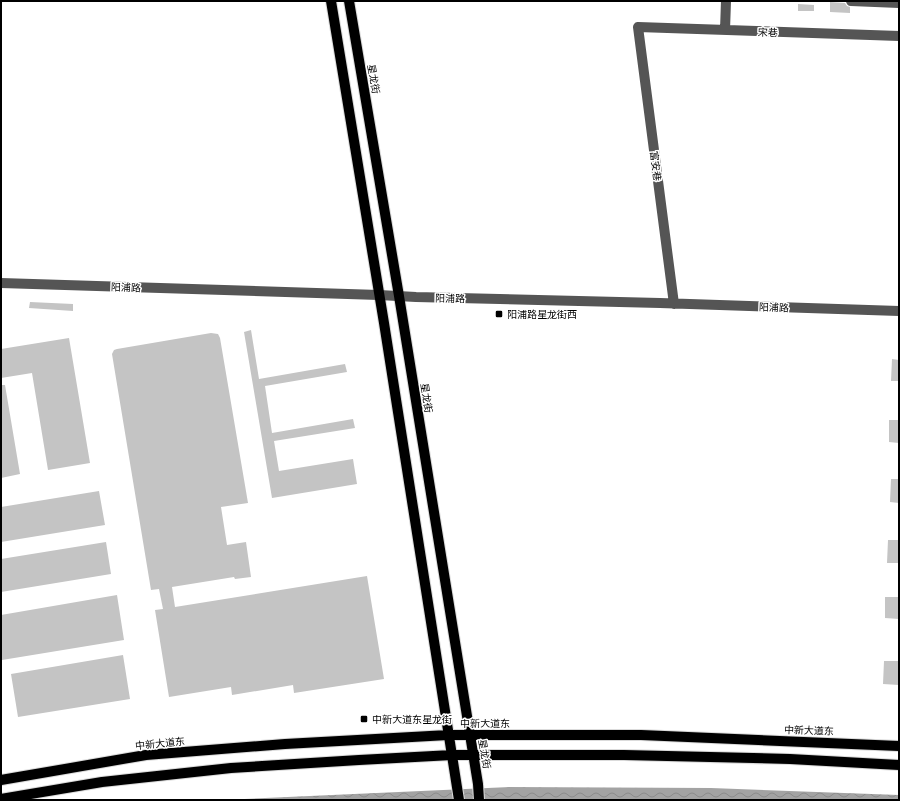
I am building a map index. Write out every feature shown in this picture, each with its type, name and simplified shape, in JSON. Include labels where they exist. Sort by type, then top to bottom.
[{"type":"main road","points":[[331,1],[459,800]]},
{"type":"main road","name":"星龙街","points":[[349,1],[399,296],[478,784],[479,800]]},
{"type":"main road","name":"中新大道东","points":[[1,780],[146,755],[285,744],[448,735],[641,735],[899,746]]},
{"type":"main road","points":[[1,799],[102,782],[231,768],[452,756],[624,755],[790,759],[899,765]]},
{"type":"street","points":[[725,30],[726,1]]},
{"type":"street","points":[[851,1],[899,3]]},
{"type":"street","name":"宋巷","points":[[638,27],[899,36]]},
{"type":"street","name":"富安巷","points":[[638,27],[674,304]]},
{"type":"street","name":"阳浦路","points":[[1,283],[899,311]]},
{"type":"water","points":[[510,787],[711,788],[899,795],[899,800],[222,800]]},
{"type":"building","points":[[830,2],[845,3],[850,7],[850,13],[830,12]]},
{"type":"building","points":[[798,4],[814,5],[814,11],[798,11]]},
{"type":"building","points":[[30,302],[73,304],[73,311],[29,308]]},
{"type":"building","points":[[251,330],[259,379],[345,364],[347,372],[265,386],[272,433],[353,419],[355,428],[274,441],[279,471],[353,459],[357,484],[272,498],[244,332]]},
{"type":"building","points":[[211,333],[218,334],[220,338],[248,503],[221,507],[227,545],[246,542],[251,577],[235,579],[234,577],[172,587],[175,607],[367,576],[384,679],[294,693],[293,685],[232,695],[231,687],[169,697],[155,610],[163,609],[159,589],[151,590],[112,354],[114,350],[117,349]]},
{"type":"building","points":[[69,338],[90,463],[48,470],[32,373],[1,378],[1,349]]},
{"type":"building","points":[[892,359],[899,360],[899,381],[891,381]]},
{"type":"building","points":[[1,385],[5,385],[20,474],[1,478]]},
{"type":"building","points":[[889,420],[899,420],[899,443],[889,442]]},
{"type":"building","points":[[891,479],[899,479],[899,503],[890,502]]},
{"type":"building","points":[[99,491],[105,525],[1,542],[1,507]]},
{"type":"building","points":[[888,540],[899,540],[899,563],[887,563]]},
{"type":"building","points":[[106,542],[111,574],[1,592],[1,559]]},
{"type":"building","points":[[117,595],[124,640],[2,660],[1,615]]},
{"type":"building","points":[[885,597],[899,597],[899,619],[885,618]]},
{"type":"building","points":[[123,655],[130,699],[18,717],[11,674]]},
{"type":"building","points":[[884,661],[899,661],[899,685],[883,684]]},
{"type":"place","name":"阳浦路星龙街西","points":[[499,314]]},
{"type":"place","name":"中新大道东星龙街","points":[[364,719]]}]
